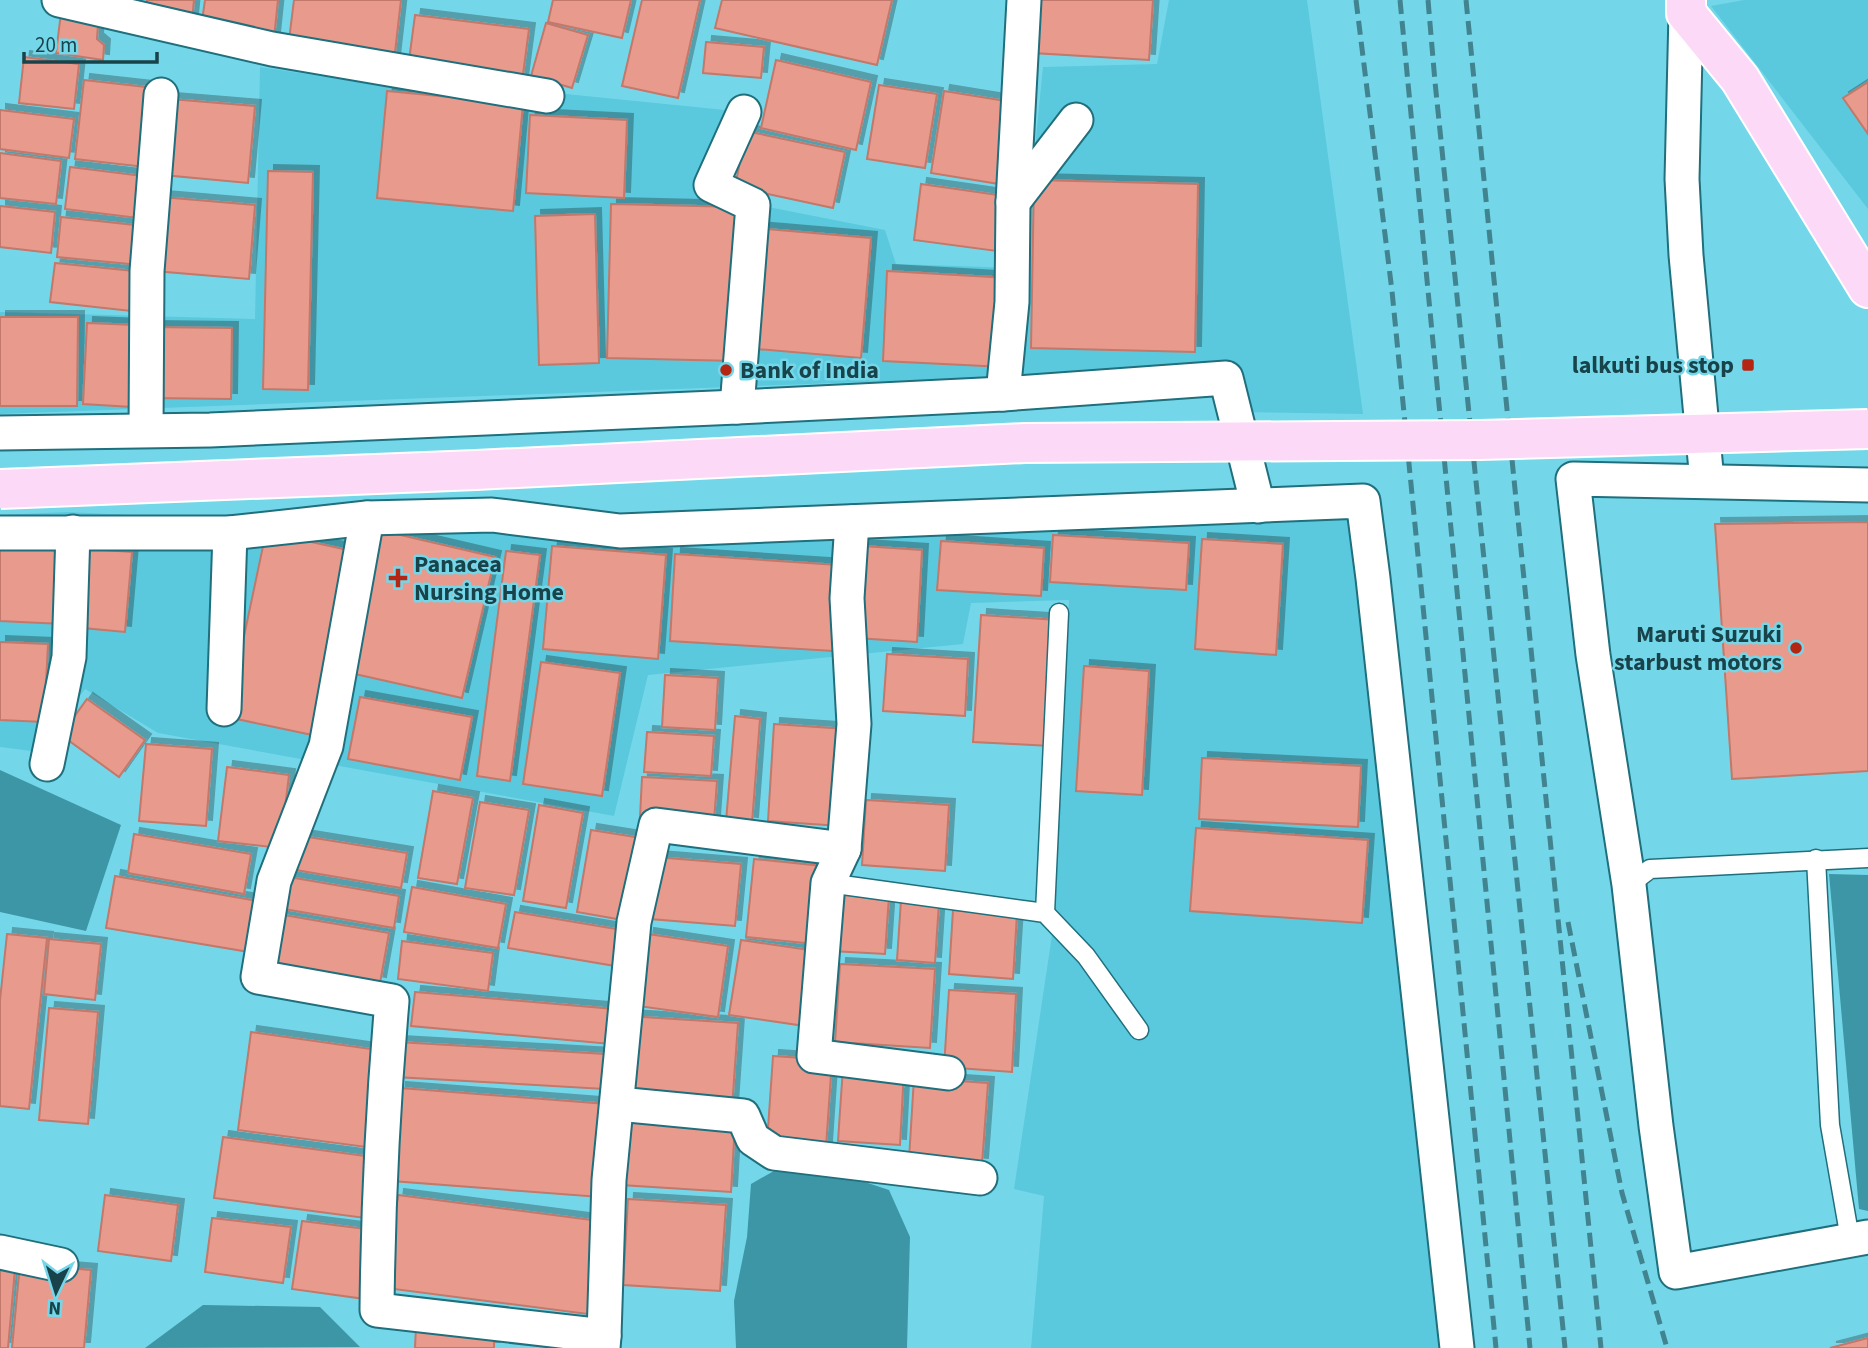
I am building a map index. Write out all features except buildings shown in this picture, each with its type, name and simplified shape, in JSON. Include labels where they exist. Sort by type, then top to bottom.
[{"type":"main road","points":[[1686,6],[1740,79],[1868,288]]},
{"type":"main road","points":[[0,489],[490,470],[1025,443],[1480,440],[1868,429]]},
{"type":"street","points":[[59,0],[272,49],[547,96]]},
{"type":"street","points":[[1003,394],[1013,302],[1013,202],[1024,0]]},
{"type":"street","points":[[1686,6],[1682,179],[1686,255],[1707,481]]},
{"type":"street","points":[[146,429],[147,271],[161,95]]},
{"type":"street","points":[[737,407],[753,205],[711,185],[744,112]]},
{"type":"street","points":[[1013,202],[1076,120]]},
{"type":"street","points":[[0,433],[238,428],[737,407],[1003,394],[1226,378],[1258,506]]},
{"type":"street","points":[[1859,1238],[1676,1272],[1656,1126],[1629,884],[1593,655],[1573,479],[1868,485]]},
{"type":"street","points":[[0,533],[230,533],[368,517],[492,515],[620,531],[1363,501],[1377,606],[1457,1348]]},
{"type":"street","points":[[368,517],[326,747],[274,881],[258,977],[392,1001],[384,1112],[377,1310],[603,1342],[609,1180],[634,922],[656,825],[844,849]]},
{"type":"street","points":[[852,522],[847,598],[854,724],[844,849],[828,883],[814,1056],[948,1073]]},
{"type":"street","points":[[47,764],[69,657],[73,532]]},
{"type":"street","points":[[224,709],[230,533]]},
{"type":"street","points":[[618,1104],[743,1116],[753,1139],[774,1153],[981,1178]]},
{"type":"street","points":[[0,1252],[61,1265]]},
{"type":"lane","points":[[1045,913],[1059,613]]},
{"type":"lane","points":[[1629,884],[1650,869],[1868,858]]},
{"type":"lane","points":[[1816,859],[1830,1125],[1859,1238]]},
{"type":"lane","points":[[828,883],[1045,913],[1087,956],[1139,1030]]},
{"type":"shaded area","points":[[1169,0],[1307,0],[1363,414],[1235,412],[1212,369],[0,414],[0,312],[255,319],[260,67],[555,112],[566,94],[735,111],[702,194],[885,230],[896,264],[1016,268],[1023,267],[1043,67],[1157,64]]},
{"type":"shaded area","points":[[1744,0],[1868,0],[1868,209],[1711,6]]},
{"type":"shaded area","points":[[67,512],[622,539],[1359,516],[1444,1348],[1031,1348],[1044,1196],[1014,1189],[1055,915],[1069,600],[971,603],[963,644],[648,675],[614,816],[158,733],[85,689],[39,752],[0,747],[0,515]]},
{"type":"shaded area","points":[[0,770],[121,825],[86,931],[0,912]]},
{"type":"shaded area","points":[[1829,874],[1868,875],[1868,1211],[1859,1209]]},
{"type":"shaded area","points":[[795,1159],[889,1190],[910,1237],[907,1348],[736,1348],[734,1301],[747,1237],[751,1184]]},
{"type":"shaded area","points":[[203,1305],[320,1307],[360,1347],[145,1348]]},
{"type":"railway","points":[[1356,0],[1392,291],[1496,1348]]},
{"type":"railway","points":[[1400,0],[1530,1348]]},
{"type":"railway","points":[[1428,0],[1565,1348]]},
{"type":"railway","points":[[1466,0],[1601,1348]]},
{"type":"railway","points":[[1568,922],[1622,1193],[1667,1348]]},
{"type":"place","name":"lalkuti bus stop","points":[[1748,365]]},
{"type":"place","name":"Bank of India","points":[[726,370]]},
{"type":"place","name":"Panacea Nursing Home","points":[[398,578]]},
{"type":"place","name":"Maruti Suzuki starbust motors","points":[[1796,648]]}]
